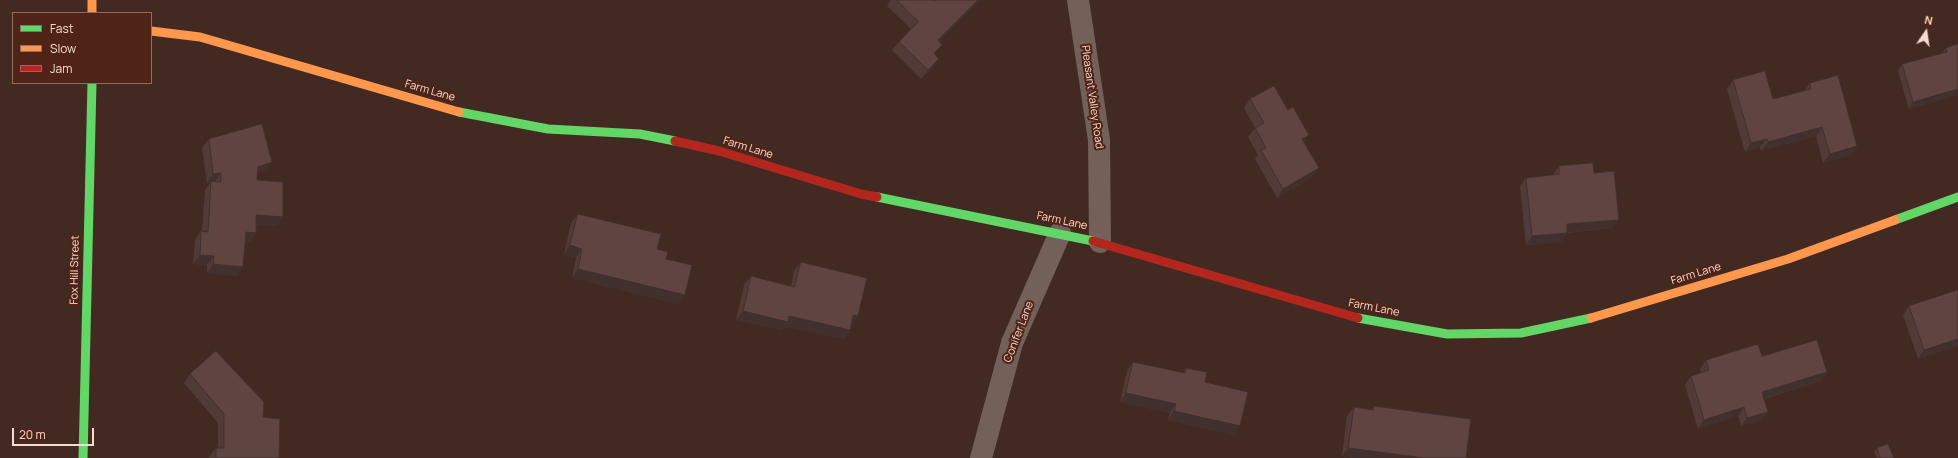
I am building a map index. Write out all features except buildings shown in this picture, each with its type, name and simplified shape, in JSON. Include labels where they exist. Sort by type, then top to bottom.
[{"type":"street","points":[[92,0],[92,12]]},
{"type":"street","name":"Pleasant Valley Road","points":[[1078,0],[1099,140],[1100,242]]},
{"type":"street","name":"Farm Lane","points":[[152,31],[200,37],[464,113],[548,128],[640,134],[719,151],[861,194],[1100,242],[1350,317],[1447,334],[1521,333],[1605,315],[1780,261],[1958,197]]},
{"type":"street","name":"Fox Hill Street","points":[[83,458],[92,84]]},
{"type":"street","name":"Conifer Lane","points":[[981,458],[1012,343],[1060,233]]},
{"type":"traffic: fast","points":[[83,458],[92,84]]},
{"type":"traffic: fast","points":[[459,112],[548,129],[640,134],[675,141]]},
{"type":"traffic: fast","points":[[877,197],[1093,241]]},
{"type":"traffic: fast","points":[[1895,220],[1958,197]]},
{"type":"traffic: fast","points":[[1358,318],[1447,334],[1521,333],[1591,318]]},
{"type":"traffic: slow","points":[[92,0],[92,12]]},
{"type":"traffic: slow","points":[[152,31],[200,37],[459,112]]},
{"type":"traffic: slow","points":[[1591,318],[1788,259],[1895,220]]},
{"type":"traffic: jam","points":[[675,141],[719,151],[861,194],[877,197]]},
{"type":"traffic: jam","points":[[1093,241],[1358,318]]}]
